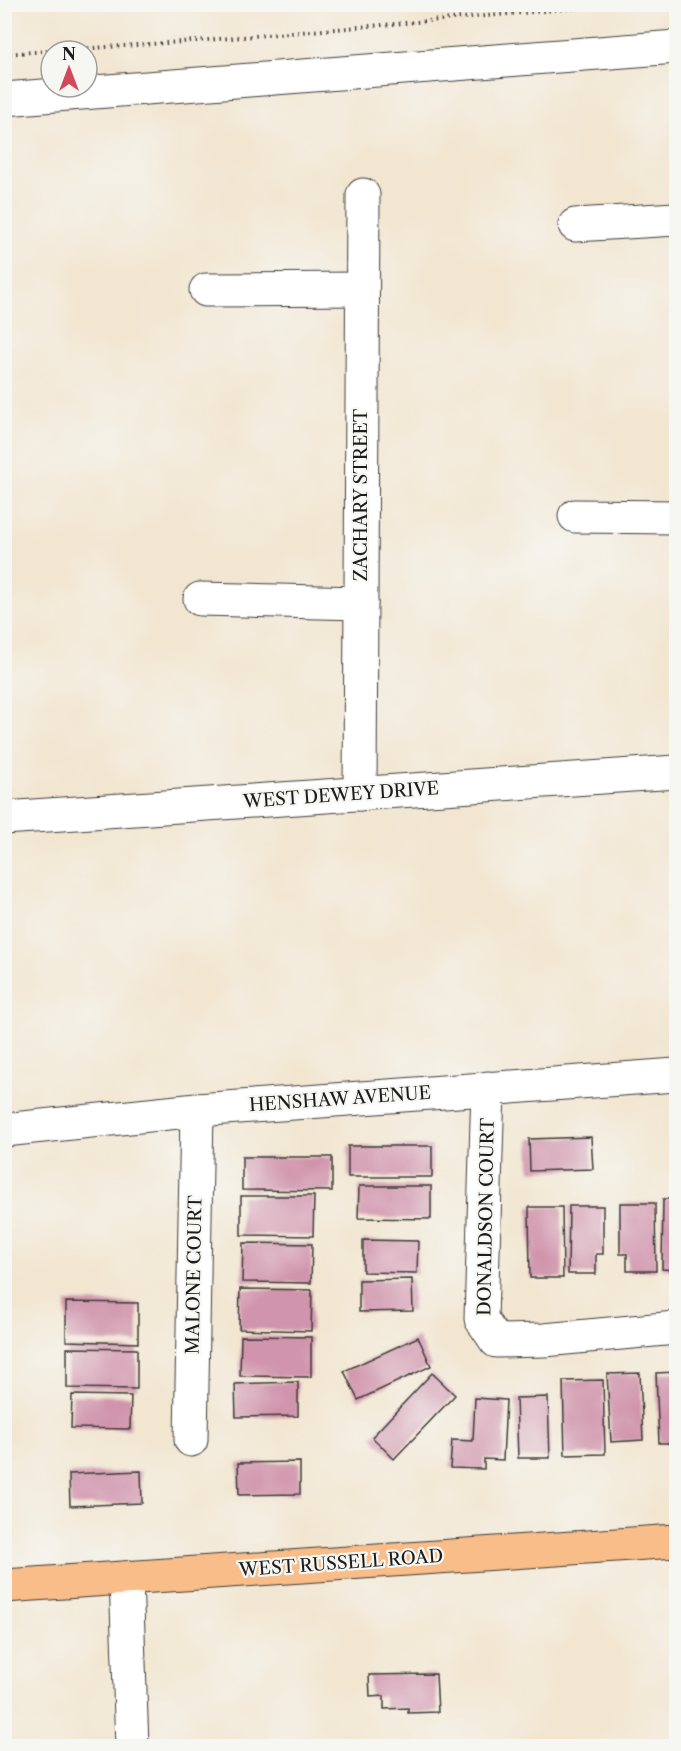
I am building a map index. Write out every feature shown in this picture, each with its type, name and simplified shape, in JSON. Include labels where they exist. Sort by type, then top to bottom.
[{"type":"main road","name":"WEST RUSSELL ROAD","points":[[4,1586],[676,1541]]},
{"type":"street","points":[[4,99],[676,47]]},
{"type":"street","name":"ZACHARY STREET","points":[[360,794],[363,195]]},
{"type":"street","points":[[575,225],[676,219]]},
{"type":"street","points":[[206,290],[362,289]]},
{"type":"street","points":[[575,516],[676,517]]},
{"type":"street","points":[[200,599],[361,603]]},
{"type":"street","name":"WEST DEWEY DRIVE","points":[[4,818],[676,772]]},
{"type":"street","name":"HENSHAW AVENUE","points":[[4,1130],[197,1110],[676,1075]]},
{"type":"street","name":"DONALDSON COURT","points":[[488,1088],[481,1319],[496,1341],[544,1340],[676,1328]]},
{"type":"street","name":"MALONE COURT","points":[[191,1440],[197,1110]]},
{"type":"street","points":[[126,1578],[132,1746]]},
{"type":"path","points":[[4,54],[196,41],[625,4]]},
{"type":"building","points":[[591,1137],[593,1169],[530,1171],[529,1139]]},
{"type":"building","points":[[348,1146],[432,1146],[432,1177],[348,1177]]},
{"type":"building","points":[[242,1157],[332,1157],[332,1191],[242,1190]]},
{"type":"building","points":[[359,1186],[431,1186],[431,1219],[358,1218]]},
{"type":"building","points":[[241,1196],[314,1196],[313,1236],[241,1235]]},
{"type":"building","points":[[663,1199],[676,1199],[676,1270],[662,1269]]},
{"type":"building","points":[[620,1203],[655,1203],[656,1271],[627,1271],[627,1254],[620,1254]]},
{"type":"building","points":[[569,1206],[603,1206],[603,1254],[596,1254],[596,1274],[568,1274]]},
{"type":"building","points":[[529,1207],[562,1207],[563,1278],[530,1278]]},
{"type":"building","points":[[363,1240],[418,1241],[417,1273],[363,1272]]},
{"type":"building","points":[[243,1243],[312,1244],[311,1283],[242,1282]]},
{"type":"building","points":[[412,1279],[413,1311],[359,1312],[359,1280]]},
{"type":"building","points":[[240,1289],[312,1290],[311,1331],[239,1329]]},
{"type":"building","points":[[66,1302],[138,1303],[138,1343],[66,1341]]},
{"type":"building","points":[[241,1336],[311,1337],[311,1377],[240,1376]]},
{"type":"building","points":[[418,1337],[431,1366],[358,1400],[344,1371]]},
{"type":"building","points":[[67,1348],[137,1349],[137,1389],[67,1388]]},
{"type":"building","points":[[676,1372],[676,1443],[659,1443],[656,1373]]},
{"type":"building","points":[[432,1373],[455,1395],[394,1459],[372,1437]]},
{"type":"building","points":[[640,1373],[643,1440],[611,1442],[607,1374]]},
{"type":"building","points":[[603,1380],[605,1454],[565,1455],[563,1381]]},
{"type":"building","points":[[298,1382],[298,1416],[236,1417],[235,1384]]},
{"type":"building","points":[[72,1395],[131,1396],[130,1429],[71,1428]]},
{"type":"building","points":[[548,1397],[550,1458],[518,1458],[516,1398]]},
{"type":"building","points":[[475,1398],[506,1400],[503,1460],[484,1459],[484,1469],[450,1468],[452,1440],[473,1441]]},
{"type":"building","points":[[300,1462],[300,1494],[239,1495],[238,1463]]},
{"type":"building","points":[[141,1471],[142,1503],[70,1506],[69,1474]]},
{"type":"building","points":[[436,1674],[438,1712],[408,1713],[408,1708],[384,1709],[384,1696],[370,1697],[369,1675]]}]
